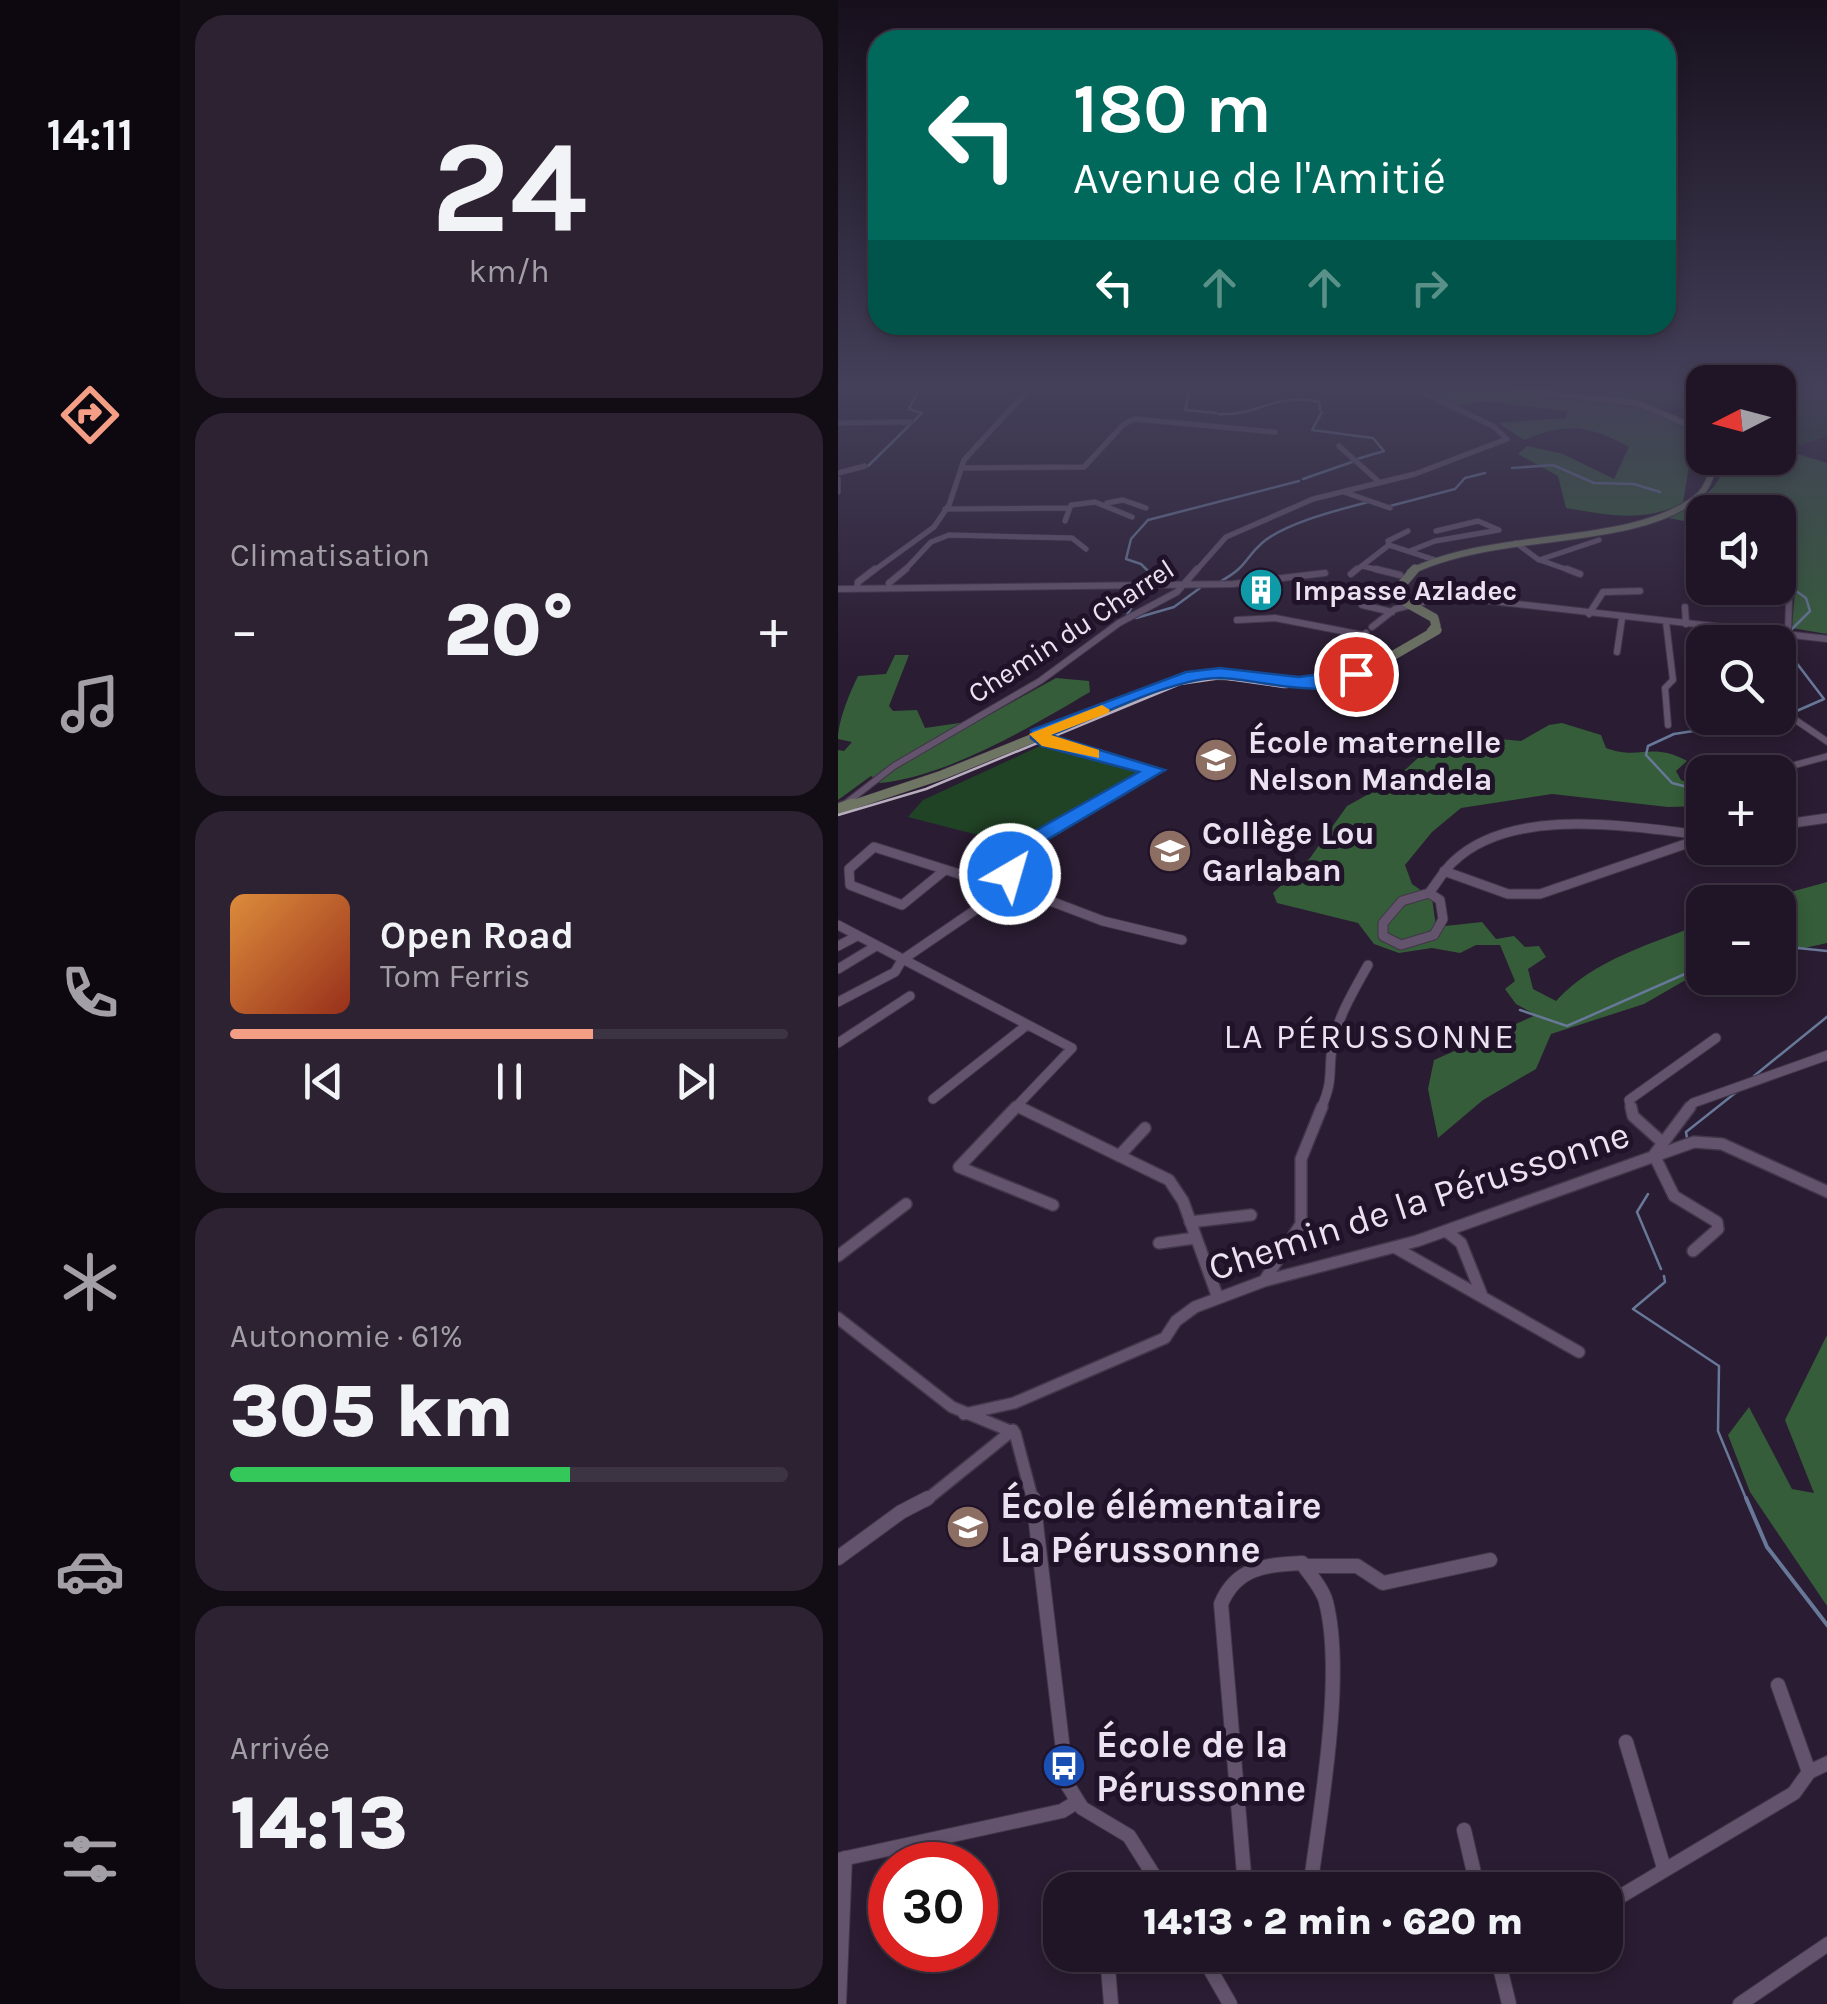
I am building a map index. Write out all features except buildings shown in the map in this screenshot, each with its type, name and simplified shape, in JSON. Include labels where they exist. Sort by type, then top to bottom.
[{"type":"street","points":[[849,588],[928,533],[945,509],[955,483]]},
{"type":"street","name":"Chemin du Charrel","points":[[838,809],[894,766],[1040,681],[1086,644],[1186,584],[1226,537],[1373,483]]},
{"type":"street","points":[[838,809],[942,775],[1192,676],[1220,673],[1299,682],[1338,680],[1356,674],[1356,669],[1368,670],[1442,627],[1442,622],[1414,607],[1399,592],[1431,561],[1444,555],[1664,517],[1697,498],[1705,483]]},
{"type":"street","points":[[1341,492],[1390,508]]},
{"type":"street","points":[[945,509],[1068,508],[1084,500],[1123,500],[1146,508]]},
{"type":"street","points":[[1107,503],[1132,517]]},
{"type":"street","points":[[1065,521],[1068,508]]},
{"type":"street","points":[[1410,551],[1423,544],[1499,530],[1478,521],[1436,531]]},
{"type":"street","points":[[1351,574],[1389,545],[1388,541],[1408,531]]},
{"type":"street","points":[[890,583],[900,577],[910,557],[942,535],[1072,538],[1086,549]]},
{"type":"street","points":[[1540,560],[1599,540]]},
{"type":"street","points":[[1516,543],[1540,560],[1580,574]]},
{"type":"street","points":[[1389,545],[1431,561]]},
{"type":"street","points":[[1362,566],[1400,575]]},
{"type":"street","points":[[849,588],[1266,582],[1302,570],[1325,573]]},
{"type":"street","points":[[849,588],[890,583],[911,588]]},
{"type":"street","points":[[1342,588],[1364,593],[1362,605],[1394,612]]},
{"type":"street","points":[[1590,614],[1603,592],[1640,591]]},
{"type":"street","points":[[1348,646],[1384,618],[1442,596],[1694,625]]},
{"type":"street","points":[[1685,606],[1686,624]]},
{"type":"street","points":[[1372,627],[1375,620],[1414,607]]},
{"type":"street","points":[[1237,620],[1275,618],[1364,636]]},
{"type":"street","points":[[1617,652],[1614,644],[1622,618]]},
{"type":"street","points":[[1666,622],[1674,680],[1665,688],[1668,725]]},
{"type":"street","points":[[1796,632],[1828,630]]},
{"type":"street","points":[[1796,634],[1828,639]]},
{"type":"street","points":[[1796,720],[1828,742]]},
{"type":"street","points":[[838,1002],[895,972],[902,960],[986,904],[1006,884],[1021,852],[1033,840],[1156,770],[1048,742],[1038,734]]},
{"type":"street","points":[[1796,765],[1828,756]]},
{"type":"street","points":[[1796,822],[1828,818]]},
{"type":"street","points":[[1430,893],[1440,900],[1443,919],[1434,935],[1400,944],[1383,936],[1383,923],[1402,901],[1430,893],[1444,871],[1479,844],[1534,825],[1579,821],[1686,837]]},
{"type":"street","points":[[1640,830],[1653,839],[1660,853]]},
{"type":"street","points":[[1444,871],[1508,894],[1540,894],[1686,844]]},
{"type":"street","points":[[945,870],[902,905],[850,886],[849,869],[874,847],[994,885],[1006,884],[1104,921],[1182,940]]},
{"type":"street","points":[[838,925],[1072,1048],[959,1167],[1052,1205]]},
{"type":"street","points":[[838,946],[858,936]]},
{"type":"street","points":[[838,970],[876,946]]},
{"type":"street","points":[[1264,1281],[1301,1224],[1301,1160],[1333,1081],[1332,1047],[1347,1002],[1368,965]]},
{"type":"street","points":[[838,1043],[910,996]]},
{"type":"street","points":[[934,1099],[1027,1025]]},
{"type":"street","points":[[1662,1143],[1634,1116],[1629,1100],[1716,1038]]},
{"type":"street","points":[[1694,1251],[1718,1229],[1717,1222],[1674,1196],[1654,1156],[1662,1143],[1693,1103],[1712,1093],[1828,1055]]},
{"type":"street","points":[[1017,1106],[1158,1172],[1178,1190],[1218,1298]]},
{"type":"street","points":[[1119,1156],[1145,1128]]},
{"type":"street","name":"Chemin de la Pérussonne","points":[[964,1414],[1014,1403],[1164,1338],[1176,1321],[1218,1298],[1264,1281],[1446,1231],[1694,1142],[1722,1144],[1828,1192]]},
{"type":"street","points":[[838,1256],[906,1204]]},
{"type":"street","points":[[1190,1222],[1251,1215]]},
{"type":"street","points":[[1446,1231],[1460,1243],[1463,1262],[1478,1275],[1482,1293]]},
{"type":"street","points":[[1159,1243],[1195,1238]]},
{"type":"street","points":[[1394,1247],[1461,1290],[1482,1293],[1579,1352]]},
{"type":"street","points":[[838,1318],[964,1414],[1013,1430],[1022,1441],[1036,1507],[1058,1732],[1067,1784],[1076,1803],[1129,1836],[1148,1872]]},
{"type":"street","points":[[838,1558],[901,1512],[916,1508],[1013,1430]]},
{"type":"street","points":[[1244,1872],[1221,1604],[1226,1587],[1252,1567],[1337,1562],[1367,1566],[1383,1583],[1490,1560]]},
{"type":"street","points":[[1305,1566],[1326,1599],[1332,1684],[1312,1872]]},
{"type":"street","points":[[1778,1685],[1809,1772]]},
{"type":"street","points":[[1626,1742],[1664,1868]]},
{"type":"street","points":[[1623,1893],[1794,1793],[1809,1772],[1828,1762]]},
{"type":"street","points":[[839,2004],[841,1859],[1062,1810],[1076,1803]]},
{"type":"street","points":[[1464,1830],[1474,1872]]},
{"type":"street","points":[[1740,2004],[1828,1944]]},
{"type":"street","points":[[1108,1972],[1111,2004]]},
{"type":"street","points":[[1212,1972],[1230,2004]]},
{"type":"street","points":[[1501,1972],[1509,2004]]},
{"type":"green space","points":[[1560,483],[1686,483],[1683,503],[1668,509],[1626,516],[1566,508]]},
{"type":"green space","points":[[1717,483],[1827,483],[1827,634],[1792,625],[1796,605],[1796,495],[1705,495]]},
{"type":"green space","points":[[1686,508],[1686,522],[1669,518]]},
{"type":"green space","points":[[895,655],[909,655],[889,706],[893,711],[917,710],[925,728],[980,720],[1056,678],[1089,681],[1090,692],[961,761],[906,779],[880,783],[871,776],[838,800],[838,750],[844,751],[852,742],[838,739],[848,698],[858,676],[886,674]]},
{"type":"green space","points":[[1562,723],[1601,735],[1606,748],[1628,753],[1664,752],[1686,761],[1676,771],[1686,782],[1686,806],[1552,794],[1461,808],[1432,832],[1405,865],[1412,884],[1432,898],[1436,927],[1482,922],[1496,939],[1514,936],[1525,947],[1539,946],[1546,957],[1528,969],[1533,989],[1556,1001],[1606,963],[1686,930],[1686,980],[1644,1004],[1551,1034],[1536,1069],[1483,1100],[1438,1138],[1428,1089],[1434,1060],[1536,1015],[1516,1004],[1505,989],[1515,981],[1500,945],[1476,945],[1460,953],[1432,948],[1399,953],[1374,944],[1358,923],[1277,903],[1273,893],[1310,858],[1347,806],[1394,780],[1430,747],[1455,735],[1521,741],[1549,725]]},
{"type":"green space","points":[[1040,746],[1145,771],[1090,808],[1017,845],[908,817],[923,800]]},
{"type":"green space","points":[[1827,882],[1827,943],[1796,950],[1796,891]]},
{"type":"green space","points":[[1827,1335],[1827,1606],[1750,1492],[1728,1435],[1749,1407],[1792,1489],[1814,1493],[1785,1420]]},
{"type":"waterway","points":[[1158,581],[1141,564],[1126,559],[1131,539],[1148,520],[1293,483]]},
{"type":"waterway","points":[[1390,506],[1455,489],[1461,483]]},
{"type":"waterway","points":[[1593,483],[1634,484],[1660,492]]},
{"type":"waterway","points":[[1221,581],[1241,567],[1262,543],[1284,529],[1368,502]]},
{"type":"waterway","points":[[1127,615],[1138,596],[1151,588]]},
{"type":"waterway","points":[[1136,618],[1174,607],[1200,588]]},
{"type":"waterway","points":[[1796,591],[1806,598],[1810,611],[1796,625]]},
{"type":"waterway","points":[[1796,662],[1824,699],[1796,711]]},
{"type":"waterway","points":[[1686,732],[1648,746],[1646,755],[1672,783],[1686,787]]},
{"type":"waterway","points":[[1796,948],[1828,951]]},
{"type":"waterway","points":[[1520,1010],[1567,1026],[1686,974]]},
{"type":"waterway","points":[[1754,1076],[1828,1016]]},
{"type":"waterway","points":[[1687,1138],[1686,1132],[1739,1090]]},
{"type":"waterway","points":[[1648,1194],[1637,1212],[1661,1269]]},
{"type":"waterway","points":[[1664,1276],[1665,1282],[1633,1309],[1719,1366],[1718,1431],[1747,1501]]},
{"type":"waterway","points":[[1746,1498],[1767,1547],[1828,1626]]},
{"type":"tram line","points":[[838,815],[926,789],[1180,684],[1221,678],[1284,687],[1354,684]]},
{"type":"slow traffic","points":[[1093,754],[1048,742],[1038,734],[1102,710]]},
{"type":"place","name":"Impasse Azladec","points":[[1261,590]]},
{"type":"place","name":"École maternelle Nelson Mandela","points":[[1216,760]]},
{"type":"place","name":"Collège Lou Garlaban","points":[[1170,851]]},
{"type":"place","name":"École élémentaire La Pérussonne","points":[[968,1527]]},
{"type":"place","name":"École de la Pérussonne","points":[[1064,1766]]},
{"type":"district","name":"LA PÉRUSSONNE","points":[[1370,1036]]},
{"type":"route","points":[[1010,874],[1025,846],[1033,840],[1156,770],[1048,742],[1038,734],[1192,676],[1220,673],[1299,682],[1338,680],[1356,674]]}]
